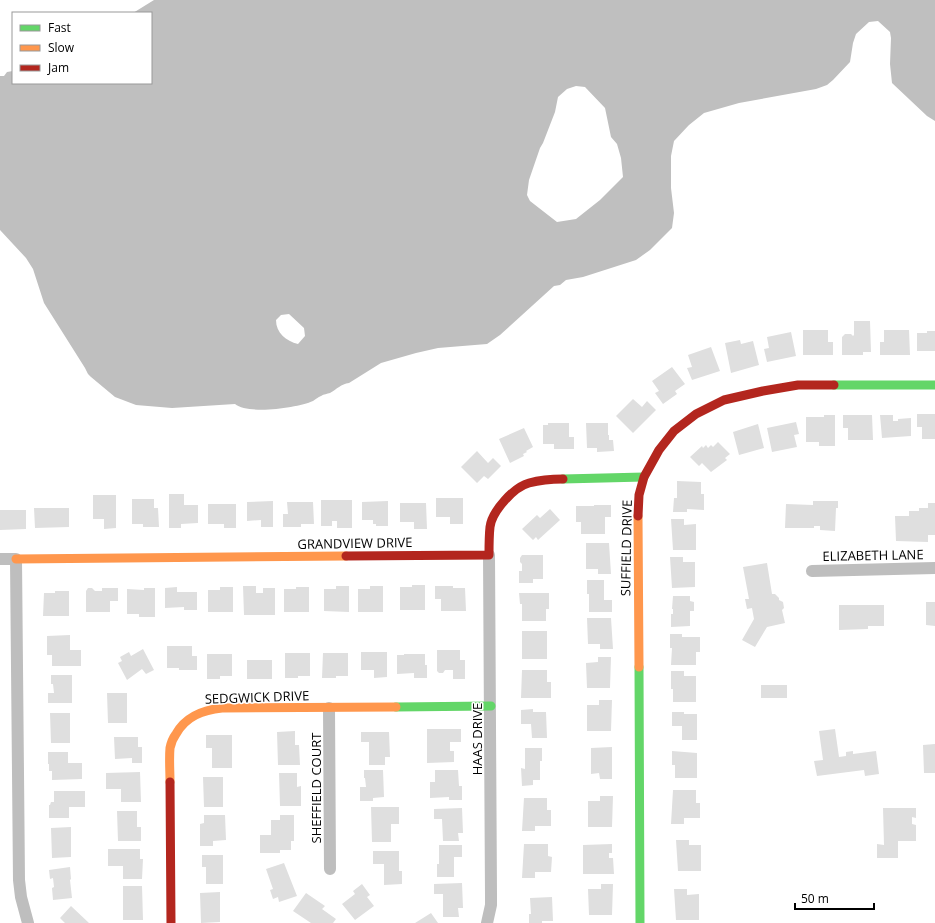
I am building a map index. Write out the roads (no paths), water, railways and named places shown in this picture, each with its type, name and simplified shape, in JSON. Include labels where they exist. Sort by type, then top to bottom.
[{"type":"street","name":"SUFFIELD DRIVE","points":[[640,923],[638,516],[639,495],[644,477],[659,450],[674,431],[696,414],[724,400],[798,385],[935,384]]},
{"type":"street","points":[[489,555],[490,526],[498,508],[513,493],[528,483],[551,479],[644,477]]},
{"type":"street","name":"GRANDVIEW DRIVE","points":[[16,559],[489,555]]},
{"type":"street","name":"HAAS DRIVE","points":[[487,923],[491,905],[489,555]]},
{"type":"street","points":[[0,559],[16,559],[19,880],[21,897],[28,923]]},
{"type":"street","name":"ELIZABETH LANE","points":[[812,571],[935,568]]},
{"type":"street","name":"SEDGWICK DRIVE","points":[[171,923],[170,747],[177,731],[189,717],[210,709],[491,706]]},
{"type":"street","name":"SHEFFIELD COURT","points":[[329,708],[330,869]]}]
